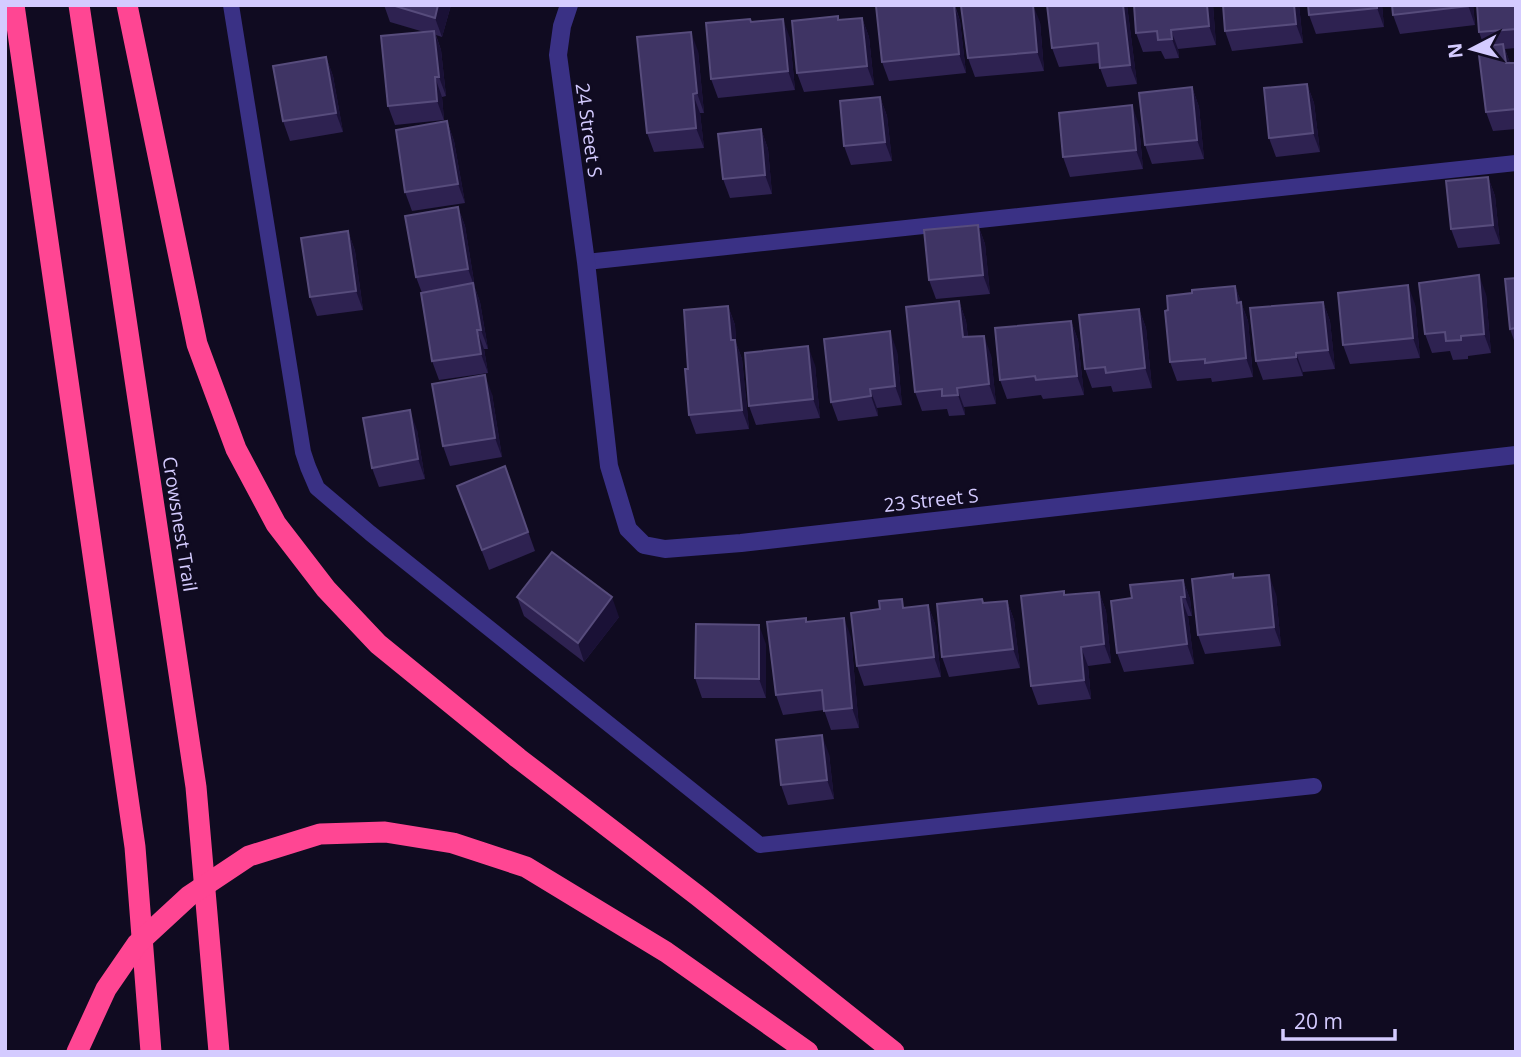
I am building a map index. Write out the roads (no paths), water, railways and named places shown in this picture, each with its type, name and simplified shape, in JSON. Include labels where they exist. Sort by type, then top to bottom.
[{"type":"highway","points":[[14,5],[135,847],[151,1052]]},
{"type":"highway","name":"Crowsnest Trail","points":[[79,5],[196,787],[219,1052]]},
{"type":"highway","points":[[127,5],[197,344],[236,449],[276,524],[326,589],[378,644],[518,758],[698,896],[894,1052]]},
{"type":"highway","points":[[77,1052],[106,989],[138,944],[189,896],[249,856],[320,834],[385,832],[453,843],[526,867],[666,952],[808,1052]]},
{"type":"street","name":"24 Street S","points":[[569,5],[562,26],[558,55],[586,262]]},
{"type":"street","name":"23 Street S","points":[[586,262],[609,466],[628,529],[644,545],[665,549],[741,543],[1516,455]]},
{"type":"lane","points":[[231,5],[303,452],[317,488],[760,845],[1314,786]]},
{"type":"lane","points":[[586,262],[1516,163]]}]
